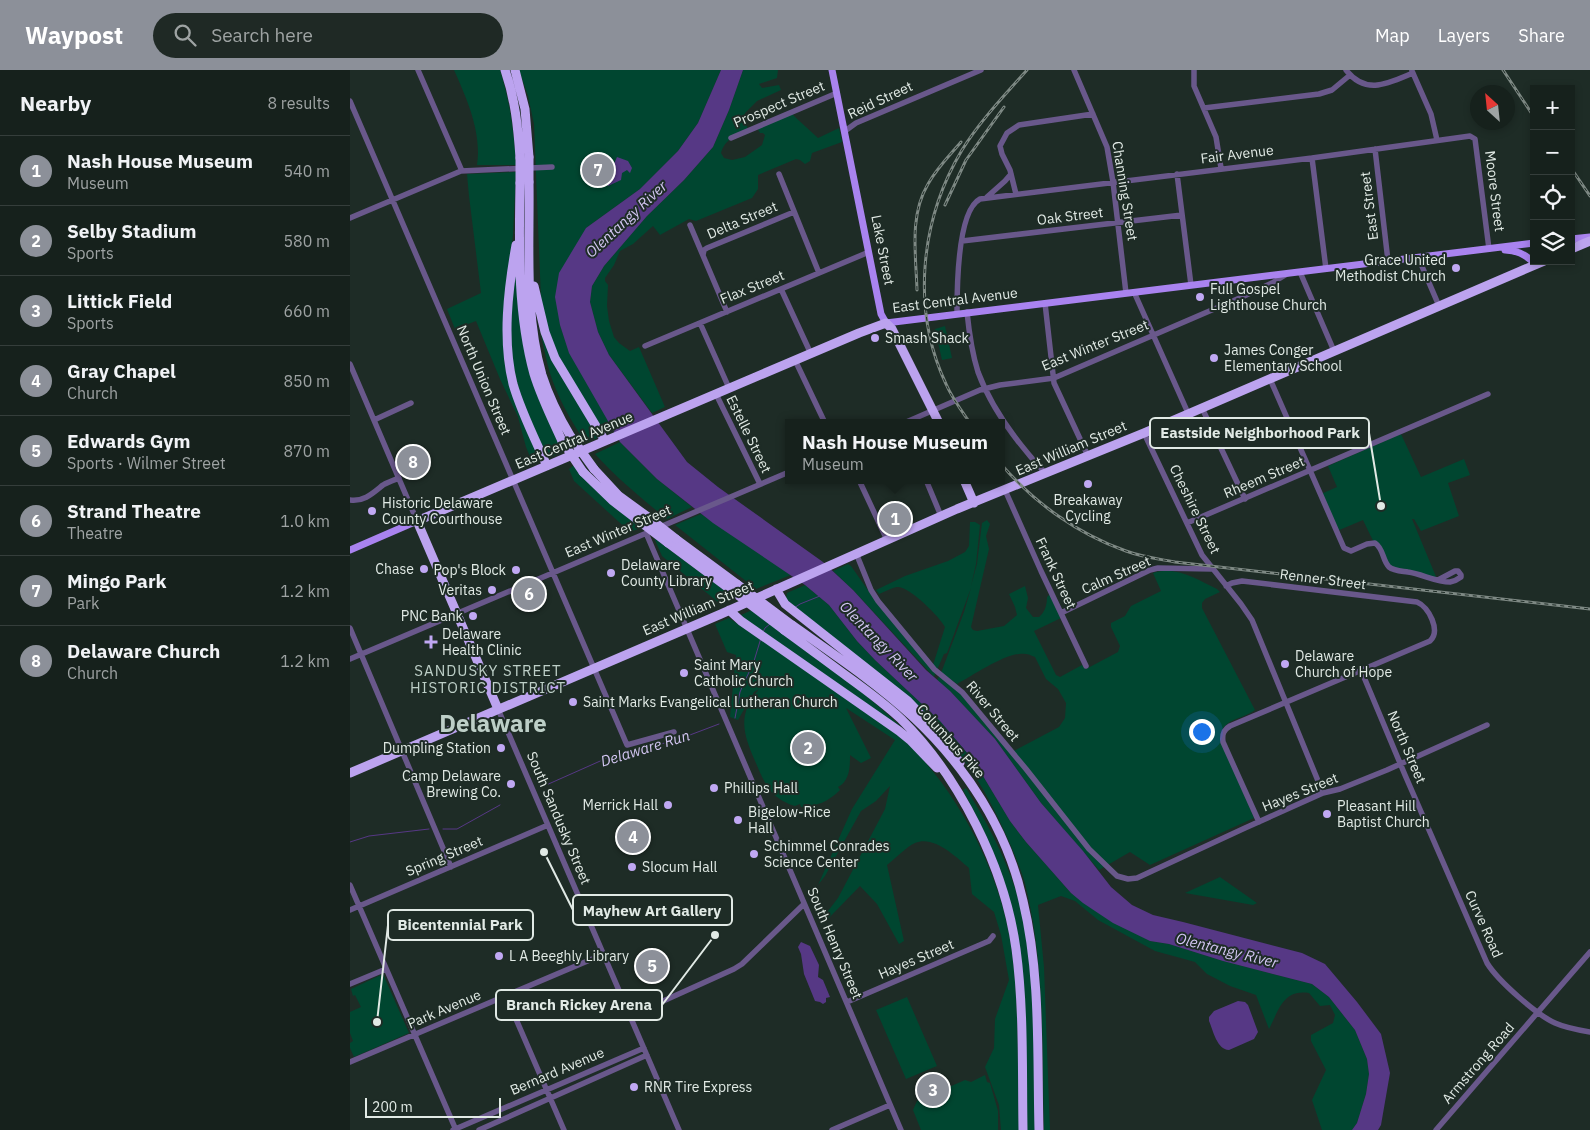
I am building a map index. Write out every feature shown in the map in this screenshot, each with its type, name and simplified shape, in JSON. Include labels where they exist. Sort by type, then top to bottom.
[{"type":"highway","points":[[505,70],[515,103],[525,157]]},
{"type":"highway","points":[[515,70],[525,109],[525,157],[519,230],[512,272],[507,338],[509,361],[517,396],[547,466]]},
{"type":"highway","points":[[524,182],[531,309],[538,359],[549,394],[567,439],[619,496],[644,519],[788,628]]},
{"type":"highway","points":[[519,230],[524,322],[529,351],[542,395],[583,472],[613,501],[644,519]]},
{"type":"highway","points":[[1575,247],[1590,241]]},
{"type":"highway","points":[[529,257],[535,292],[548,342],[559,365],[605,442]]},
{"type":"highway","name":"East William Street","points":[[350,773],[729,610],[941,516],[1144,433],[1535,265]]},
{"type":"highway","name":"East Central Avenue","points":[[417,521],[886,323]]},
{"type":"highway","name":"Lake Street","points":[[886,323],[892,329],[936,419]]},
{"type":"highway","points":[[966,484],[974,503]]},
{"type":"highway","points":[[417,521],[498,709]]},
{"type":"highway","points":[[776,589],[782,601],[792,610],[892,688],[918,711],[954,751],[969,778]]},
{"type":"highway","points":[[729,610],[742,622],[899,731],[948,779]]},
{"type":"highway","name":"Columbus Pike","points":[[788,628],[866,678],[900,705],[925,728],[969,778],[988,811],[1003,841],[1019,885],[1026,912],[1035,984],[1039,1130]]},
{"type":"highway","name":"Columbus Pike","points":[[788,628],[892,711],[925,745],[969,813],[989,853],[1002,889],[1016,948],[1019,983],[1023,1130]]},
{"type":"main road","name":"Lake Street","points":[[832,70],[881,314],[886,323]]},
{"type":"main road","points":[[1575,239],[1590,237]]},
{"type":"main road","name":"East Central Avenue","points":[[886,323],[1530,244]]},
{"type":"main road","points":[[1489,249],[1510,250],[1530,258]]},
{"type":"main road","points":[[350,550],[417,521]]},
{"type":"street","points":[[418,70],[462,171]]},
{"type":"street","name":"Reid Street","points":[[844,131],[856,123],[981,70]]},
{"type":"street","name":"Channing Street","points":[[1074,70],[1107,147],[1131,292],[1153,335],[1188,413]]},
{"type":"street","points":[[1194,70],[1194,86],[1216,137],[1221,168]]},
{"type":"street","points":[[1204,108],[1319,94],[1337,86],[1348,73],[1365,84],[1378,86],[1389,83],[1412,71],[1431,114],[1437,140]]},
{"type":"street","name":"Prospect Street","points":[[731,138],[837,93]]},
{"type":"street","name":"North Union Street","points":[[350,101],[627,745],[674,732]]},
{"type":"street","points":[[1016,194],[1011,174],[1000,149],[1001,142],[1009,130],[1019,125],[1093,114]]},
{"type":"street","name":"Fair Avenue","points":[[985,198],[1312,158],[1437,140],[1470,136],[1474,138]]},
{"type":"street","name":"Moore Street","points":[[1474,138],[1476,141],[1489,249]]},
{"type":"street","name":"East Street","points":[[1374,149],[1388,261]]},
{"type":"street","points":[[1312,158],[1326,268]]},
{"type":"street","points":[[350,218],[462,171],[552,167]]},
{"type":"street","points":[[779,174],[819,273]]},
{"type":"street","points":[[957,314],[957,275],[965,224],[971,206],[977,200],[985,198],[1011,174]]},
{"type":"street","points":[[1177,174],[1191,285]]},
{"type":"street","name":"Delta Street","points":[[704,255],[704,250],[707,248],[794,212]]},
{"type":"street","name":"Oak Street","points":[[962,241],[1182,214]]},
{"type":"street","points":[[690,225],[726,312]]},
{"type":"street","name":"Flax Street","points":[[645,346],[869,252]]},
{"type":"street","points":[[1418,257],[1439,306]]},
{"type":"street","points":[[1300,272],[1334,351]]},
{"type":"street","name":"East Winter Street","points":[[913,419],[985,388],[1054,378],[1249,293],[1289,273]]},
{"type":"street","points":[[781,289],[810,354]]},
{"type":"street","points":[[1045,303],[1054,383],[1088,456]]},
{"type":"street","points":[[966,312],[978,372],[985,388],[1004,419]]},
{"type":"street","points":[[700,323],[729,388]]},
{"type":"street","points":[[795,360],[823,419]]},
{"type":"street","points":[[350,364],[417,521]]},
{"type":"street","points":[[1270,379],[1309,471],[1346,550],[1351,551],[1371,543],[1378,545],[1389,567],[1396,570],[1418,573],[1438,580]]},
{"type":"street","name":"Estelle Street","points":[[716,394],[760,484]]},
{"type":"street","name":"Rheem Street","points":[[1187,523],[1488,394]]},
{"type":"street","points":[[374,420],[412,403]]},
{"type":"street","points":[[1202,408],[1245,499]]},
{"type":"street","points":[[1005,421],[1015,438],[1046,474]]},
{"type":"street","name":"Cheshire Street","points":[[1144,433],[1202,556],[1212,569]]},
{"type":"street","name":"East Winter Street","points":[[350,659],[785,474]]},
{"type":"street","points":[[350,498],[356,501],[373,494],[383,485],[399,478]]},
{"type":"street","points":[[861,484],[887,540]]},
{"type":"street","points":[[928,484],[941,516]]},
{"type":"street","name":"Frank Street","points":[[1005,490],[1040,571],[1086,666]]},
{"type":"street","name":"South Henry Street","points":[[646,533],[901,1130]]},
{"type":"street","name":"River Street","points":[[856,554],[871,590],[934,669],[962,692],[1089,849],[1111,871],[1122,878]]},
{"type":"street","name":"Calm Street","points":[[1061,613],[1150,570],[1158,568],[1212,569]]},
{"type":"street","points":[[1212,569],[1252,620],[1323,794]]},
{"type":"street","name":"Renner Street","points":[[1226,586],[1242,581],[1417,602],[1423,605],[1435,633],[1430,641],[1361,670]]},
{"type":"street","points":[[350,628],[451,867]]},
{"type":"street","points":[[1259,822],[1224,742],[1224,732],[1230,726],[1361,670]]},
{"type":"street","name":"North Street","points":[[1361,670],[1430,834]]},
{"type":"street","name":"South Sandusky Street","points":[[498,709],[679,1130]]},
{"type":"street","name":"Hayes Street","points":[[1122,878],[1137,878],[1323,794],[1340,789],[1487,726]]},
{"type":"street","name":"Spring Street","points":[[350,910],[548,826]]},
{"type":"street","name":"Curve Road","points":[[1430,834],[1487,964],[1505,984],[1538,1012],[1556,1024],[1590,1032]]},
{"type":"street","points":[[350,884],[454,1130]]},
{"type":"street","points":[[630,1016],[742,964],[804,904]]},
{"type":"street","name":"Hayes Street","points":[[847,1002],[989,941],[993,936]]},
{"type":"street","name":"Armstrong Road","points":[[1436,1130],[1590,952]]},
{"type":"street","name":"Park Avenue","points":[[350,1062],[604,954]]},
{"type":"street","points":[[350,984],[386,969]]},
{"type":"street","points":[[506,996],[564,1130]]},
{"type":"street","name":"Bernard Avenue","points":[[454,1130],[644,1048]]},
{"type":"street","name":"Bernard Avenue","points":[[479,1130],[647,1055]]},
{"type":"street","points":[[832,1130],[890,1105]]},
{"type":"green space","points":[[454,70],[500,70],[511,117],[516,165],[477,165],[477,141],[472,116]]},
{"type":"green space","points":[[519,70],[721,70],[698,123],[678,151],[640,189],[586,228],[560,325],[569,352],[613,428],[601,427],[571,380],[553,344],[547,325],[541,299],[534,124],[528,96]]},
{"type":"green space","points":[[743,70],[778,70],[777,78],[759,84],[762,88],[779,85],[781,90],[757,101],[745,113],[748,130],[731,138],[725,144],[721,153],[724,158],[732,160],[745,157],[762,145],[765,135],[760,133],[757,128],[792,113],[818,138],[839,128],[842,142],[812,153],[810,161],[805,164],[796,159],[758,175],[758,189],[752,198],[696,221],[689,219],[660,235],[653,226],[633,244],[620,251],[614,265],[605,278],[608,285],[607,306],[609,321],[614,337],[619,343],[630,351],[639,347],[665,407],[652,413],[609,355],[598,332],[590,302],[592,286],[604,266],[647,216],[684,180],[713,147]]},
{"type":"green space","points":[[516,172],[513,235],[504,312],[504,360],[508,377],[538,456],[537,462],[533,464],[518,417],[476,321],[455,329],[447,309],[481,293],[467,174]]},
{"type":"green space","points":[[516,260],[519,312],[567,450],[548,458],[520,396],[509,344]]},
{"type":"green space","points":[[539,326],[552,357],[597,438],[585,442],[565,409],[550,372]]},
{"type":"green space","points":[[945,326],[952,358],[942,360],[935,329]]},
{"type":"green space","points":[[1401,434],[1421,477],[1464,459],[1470,475],[1448,483],[1459,516],[1421,531],[1414,519],[1412,519],[1437,579],[1407,573],[1392,567],[1380,552],[1363,520],[1337,531],[1321,494],[1337,487],[1328,466]]},
{"type":"green space","points":[[620,442],[657,479],[692,507],[667,519],[630,488],[595,454]]},
{"type":"green space","points":[[574,465],[643,527],[630,532],[574,481],[569,469]]},
{"type":"green space","points":[[701,514],[791,575],[756,589],[675,525]]},
{"type":"green space","points":[[987,520],[990,524],[986,536],[989,549],[971,627],[977,631],[1004,626],[1017,615],[1009,594],[1025,586],[1028,598],[1026,608],[1033,617],[1039,617],[1043,613],[1047,597],[1050,594],[1061,618],[1034,631],[1056,675],[1060,677],[1082,665],[1086,669],[1118,652],[1120,646],[1111,623],[1125,616],[1131,606],[1161,591],[1153,573],[1169,571],[1186,574],[1220,592],[1205,599],[1202,603],[1202,608],[1255,710],[1233,720],[1224,727],[1220,738],[1254,818],[1150,865],[1130,852],[1099,870],[1041,803],[995,739],[950,691],[937,680],[940,675],[952,684],[1010,753],[1059,727],[1065,718],[1066,703],[1058,689],[1046,679],[1035,657],[1029,654],[1012,655],[957,684],[941,673],[971,588],[947,653],[944,654],[937,670],[933,665],[945,627],[942,622],[924,603],[909,591],[897,587],[879,594],[876,590],[905,576],[948,561],[965,552],[969,546],[970,522],[975,522],[980,525],[976,564],[971,586],[977,564],[982,523]]},
{"type":"green space","points":[[654,538],[732,596],[719,603],[662,556]]},
{"type":"green space","points":[[848,564],[877,603],[936,672],[934,677],[833,571]]},
{"type":"green space","points":[[805,585],[829,605],[857,641],[875,660],[940,721],[974,761],[1010,821],[1071,893],[1150,941],[1169,944],[1223,961],[1312,984],[1329,997],[1355,1030],[1367,1059],[1369,1074],[1366,1094],[1357,1123],[1352,1130],[1322,1130],[1312,1100],[1326,1070],[1311,1041],[1311,1035],[1333,1023],[1335,1015],[1330,1005],[1320,1006],[1309,993],[1293,994],[1283,1002],[1269,1029],[1256,995],[1230,986],[1207,974],[1195,962],[1155,951],[1098,920],[1075,901],[1061,896],[1038,905],[1044,967],[1050,1130],[1044,1130],[1042,1010],[1037,951],[1026,886],[1011,846],[982,787],[943,733],[786,599],[787,593]]},
{"type":"green space","points":[[752,610],[858,689],[916,742],[745,620],[741,615]]},
{"type":"green space","points":[[729,618],[893,730],[935,774],[954,800],[970,827],[996,886],[1005,915],[1011,945],[1017,1014],[1019,1130],[1001,1130],[999,1105],[985,1067],[994,1048],[995,1019],[1009,980],[1001,935],[994,912],[972,894],[969,868],[944,848],[937,844],[922,841],[904,850],[887,865],[904,941],[899,944],[877,904],[860,886],[823,924],[821,920],[838,898],[885,809],[890,786],[876,801],[861,811],[825,876],[818,885],[852,809],[895,740],[846,708],[871,758],[861,763],[850,755],[847,777],[838,787],[840,790],[822,803],[801,807],[800,804],[795,806],[780,799],[769,789],[762,777],[745,733],[744,724],[747,707],[759,689],[754,692],[738,720],[730,717],[736,655],[727,652],[715,624]]},
{"type":"green space","points":[[966,788],[1006,864],[1016,891],[1029,949],[1034,1009],[1035,1130],[1027,1130],[1020,952],[1012,907],[999,866],[963,790]]},
{"type":"green space","points":[[1220,877],[1257,903],[1253,905],[1185,893]]},
{"type":"green space","points":[[383,974],[409,1033],[354,1057],[350,1048],[350,1043],[353,1041],[350,1033],[350,1012],[361,1007],[355,995],[353,996],[351,989]]},
{"type":"green space","points":[[907,997],[937,1066],[906,1079],[876,1010]]},
{"type":"green space","points":[[985,1075],[987,1082],[990,1083],[998,1111],[998,1130],[921,1130],[913,1110],[917,1101],[965,1080],[971,1082]]},
{"type":"water","name":"Olentangy River","points":[[721,70],[743,70],[713,147],[684,180],[647,216],[604,266],[592,286],[590,302],[598,332],[609,355],[687,462],[718,487],[823,562],[853,590],[926,670],[950,691],[995,739],[1041,803],[1083,851],[1111,887],[1132,905],[1153,915],[1302,953],[1325,964],[1381,1034],[1390,1073],[1381,1125],[1378,1130],[1352,1130],[1357,1123],[1366,1094],[1369,1074],[1367,1059],[1355,1030],[1329,997],[1312,984],[1223,961],[1169,944],[1150,941],[1113,923],[1083,903],[1071,893],[1026,842],[1010,821],[974,761],[940,721],[875,660],[857,641],[829,605],[805,585],[713,523],[657,479],[620,442],[569,353],[560,325],[555,297],[559,273],[586,228],[640,189],[678,151],[698,123]]},
{"type":"water","points":[[617,157],[628,161],[632,168],[630,173],[627,170],[622,173],[621,180],[608,186],[606,180],[613,176],[609,168],[613,166]]},
{"type":"water","points":[[801,942],[810,946],[819,965],[818,977],[823,980],[830,997],[826,998],[826,1002],[823,1004],[815,1001],[804,974],[798,947]]},
{"type":"water","points":[[1238,1001],[1245,1002],[1248,1005],[1258,1032],[1254,1039],[1229,1050],[1221,1047],[1218,1043],[1209,1017],[1214,1011]]},
{"type":"waterway","name":"Delaware Run","points":[[794,608],[820,596]]},
{"type":"waterway","name":"Delaware Run","points":[[763,632],[770,624]]},
{"type":"waterway","name":"Delaware Run","points":[[735,718],[740,692],[754,661],[761,638]]},
{"type":"waterway","name":"Delaware Run","points":[[544,786],[616,754],[674,741],[719,724]]},
{"type":"waterway","name":"Delaware Run","points":[[443,829],[457,829],[500,805]]},
{"type":"waterway","name":"Delaware Run","points":[[350,842],[369,836],[429,829]]},
{"type":"railway","points":[[967,419],[946,384],[935,356],[928,326],[925,266],[929,235],[948,177],[962,150],[984,119],[1027,70]]},
{"type":"railway","points":[[1503,70],[1530,111]]},
{"type":"railway","points":[[945,205],[966,160],[1004,107]]},
{"type":"railway","points":[[917,290],[915,236],[918,209],[928,184],[961,142]]},
{"type":"railway","points":[[1575,174],[1590,196]]},
{"type":"railway","points":[[1005,468],[1028,492],[1058,516],[1091,536],[1138,555],[1175,562],[1590,609]]},
{"type":"place","name":"Mingo Park","points":[[598,170]]},
{"type":"place","name":"Grace United Methodist Church","points":[[1456,268]]},
{"type":"place","name":"Full Gospel Lighthouse Church","points":[[1200,297]]},
{"type":"place","name":"Smash Shack","points":[[875,338]]},
{"type":"place","name":"James Conger Elementary School","points":[[1214,358]]},
{"type":"place","name":"Delaware Church","points":[[413,462]]},
{"type":"place","name":"Breakaway Cycling","points":[[1088,484]]},
{"type":"place","name":"Eastside Neighborhood Park","points":[[1381,506]]},
{"type":"place","name":"Historic Delaware County Courthouse","points":[[372,511]]},
{"type":"place","name":"Nash House Museum","points":[[895,519]]},
{"type":"place","name":"Chase","points":[[424,569]]},
{"type":"place","name":"Pop's Block","points":[[516,570]]},
{"type":"place","name":"Delaware County Library","points":[[611,573]]},
{"type":"place","name":"Veritas","points":[[492,590]]},
{"type":"place","name":"Strand Theatre","points":[[529,594]]},
{"type":"place","name":"PNC Bank","points":[[473,616]]},
{"type":"place","name":"Delaware Health Clinic","points":[[431,642]]},
{"type":"place","name":"Delaware Church of Hope","points":[[1285,664]]},
{"type":"place","name":"Saint Mary Catholic Church","points":[[684,673]]},
{"type":"place","name":"Saint Marks Evangelical Lutheran Church","points":[[573,702]]},
{"type":"place","name":"Dumpling Station","points":[[501,748]]},
{"type":"place","name":"Selby Stadium","points":[[808,748]]},
{"type":"place","name":"Camp Delaware Brewing Co.","points":[[511,784]]},
{"type":"place","name":"Phillips Hall","points":[[714,788]]},
{"type":"place","name":"Merrick Hall","points":[[668,805]]},
{"type":"place","name":"Pleasant Hill Baptist Church","points":[[1327,814]]},
{"type":"place","name":"Bigelow-Rice Hall","points":[[738,820]]},
{"type":"place","name":"Gray Chapel","points":[[633,837]]},
{"type":"place","name":"Mayhew Art Gallery","points":[[544,852]]},
{"type":"place","name":"Schimmel Conrades Science Center","points":[[754,854]]},
{"type":"place","name":"Slocum Hall","points":[[632,867]]},
{"type":"place","name":"Branch Rickey Arena","points":[[715,935]]},
{"type":"place","name":"L A Beeghly Library","points":[[499,956]]},
{"type":"place","name":"Edwards Gym","points":[[652,966]]},
{"type":"place","name":"Bicentennial Park","points":[[377,1022]]},
{"type":"place","name":"RNR Tire Express","points":[[634,1087]]},
{"type":"place","name":"Littick Field","points":[[933,1090]]},
{"type":"district","name":"SANDUSKY STREET HISTORIC DISTRICT","points":[[488,678]]},
{"type":"district","name":"Delaware","points":[[493,723]]}]
